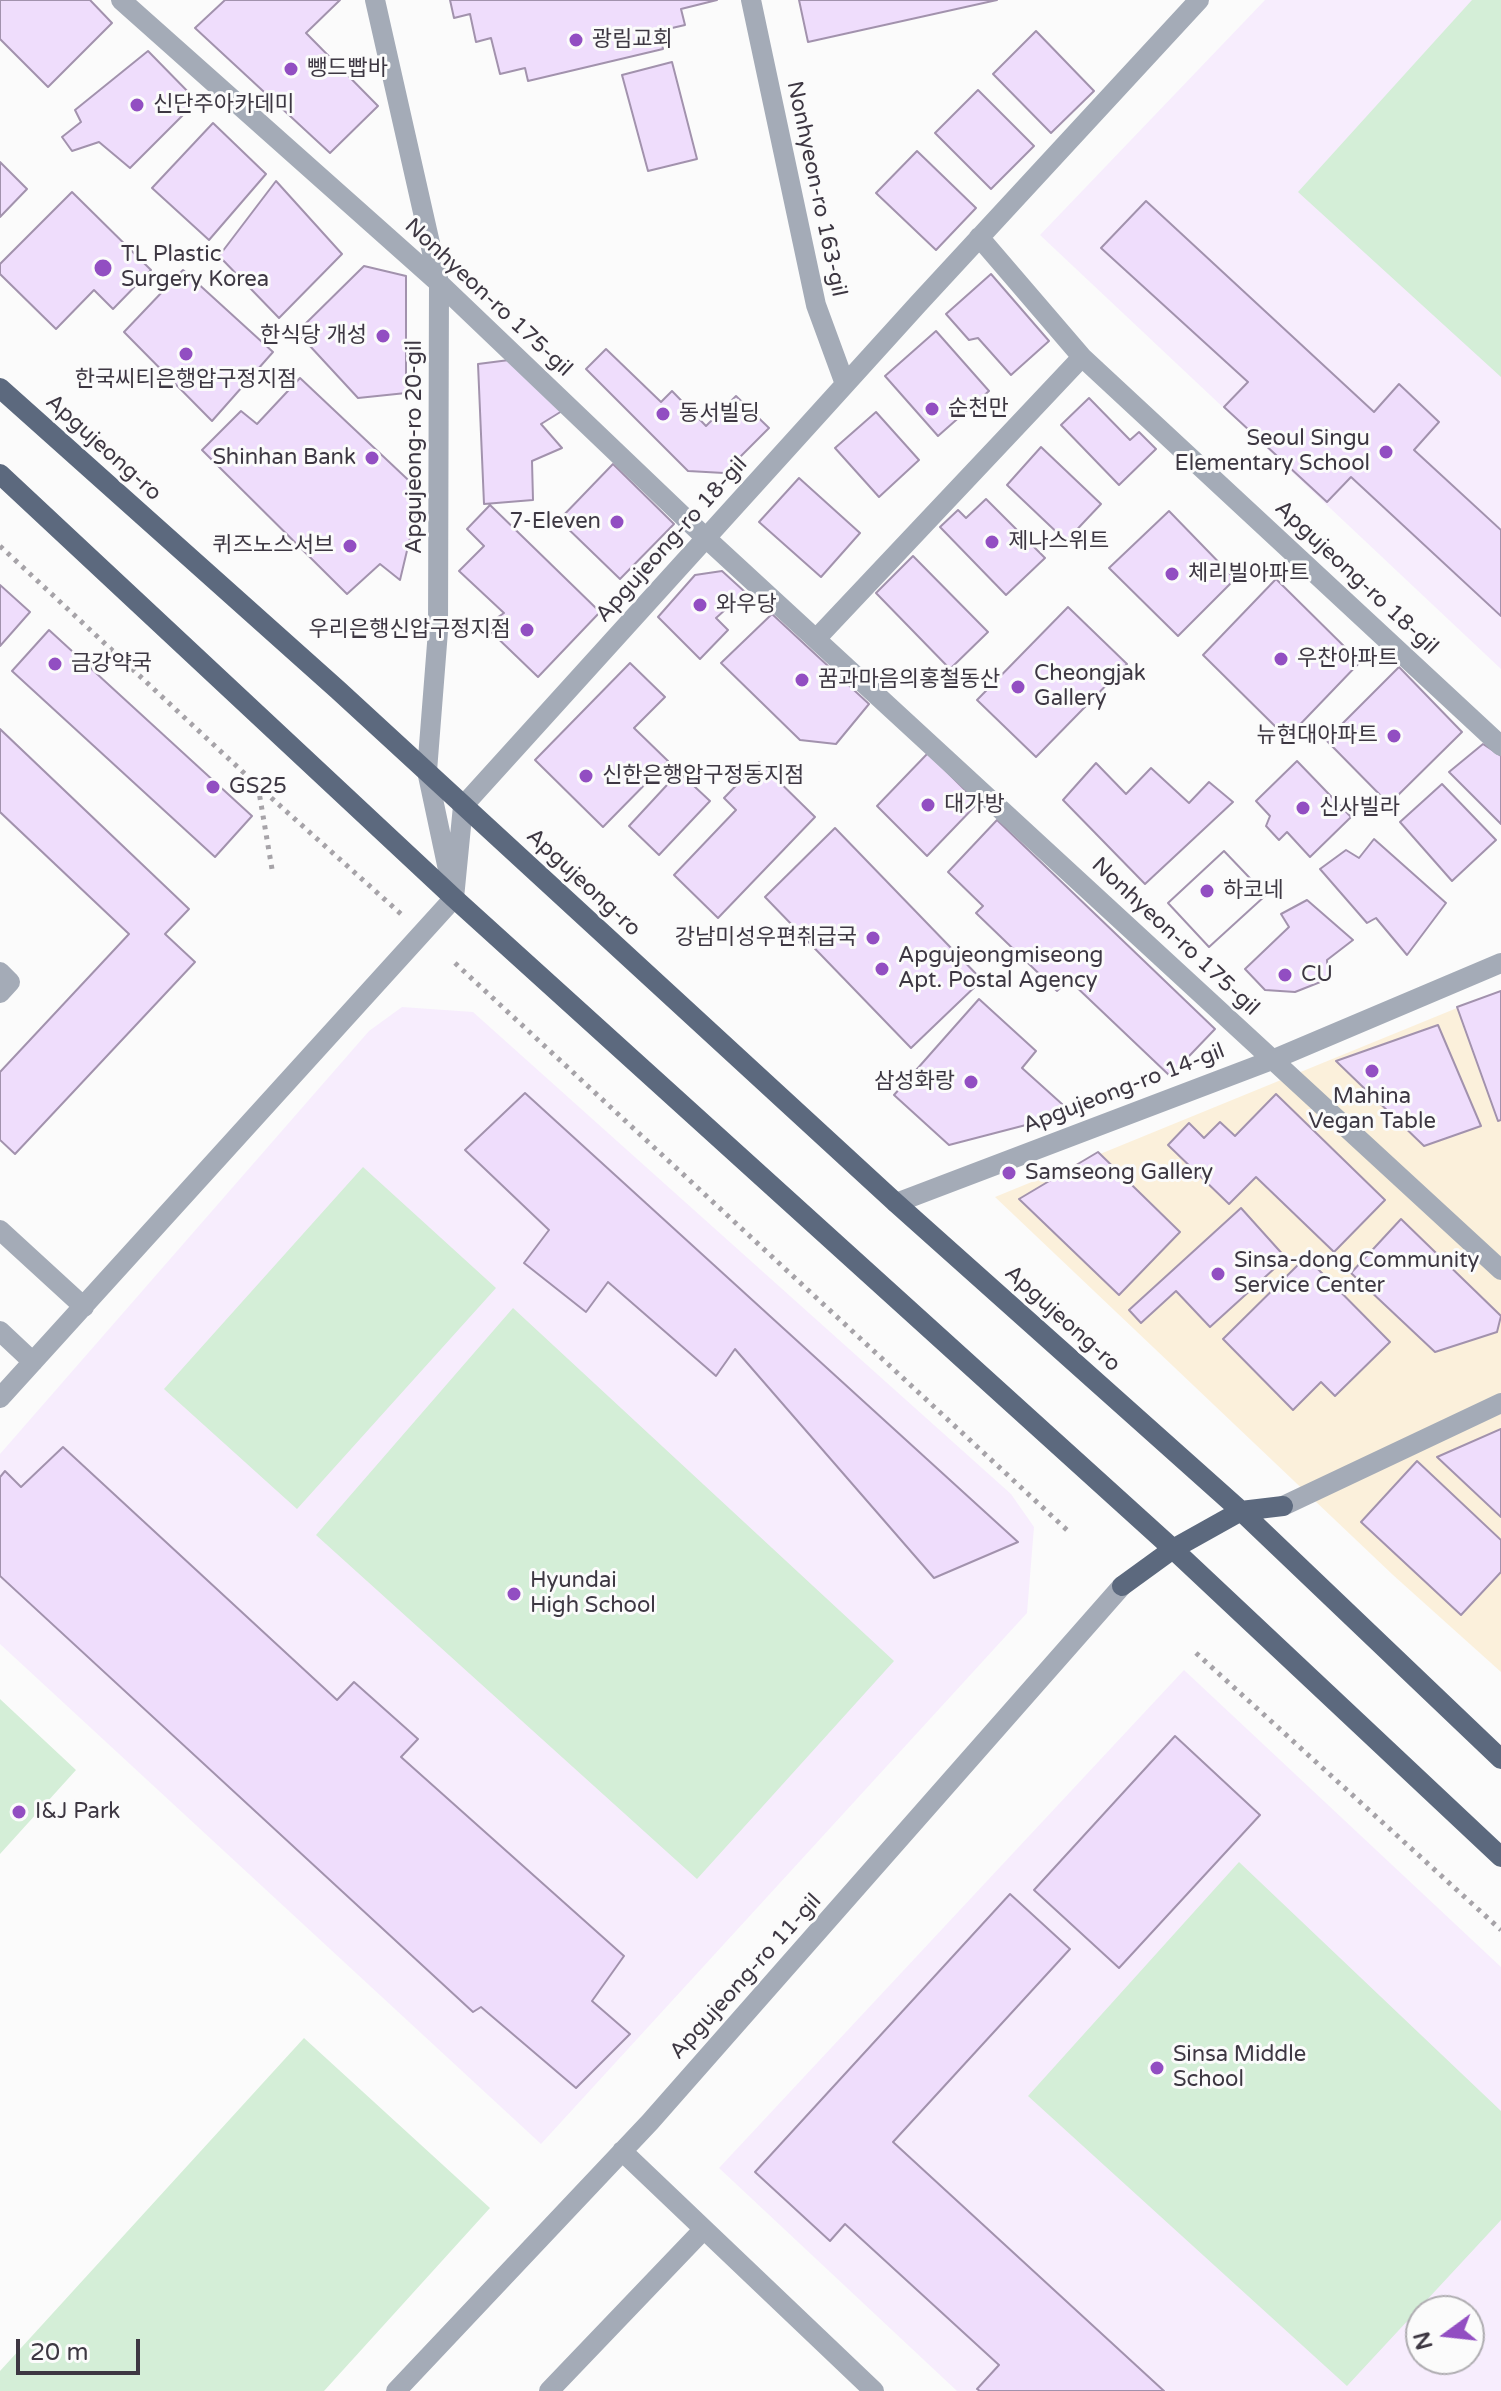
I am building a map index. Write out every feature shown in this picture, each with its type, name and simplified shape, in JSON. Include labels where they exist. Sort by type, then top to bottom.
[{"type":"main road","name":"Apgujeong-ro","points":[[0,388],[427,771],[896,1203],[1241,1511],[1501,1759]]},
{"type":"main road","points":[[0,474],[454,898],[1173,1549],[1501,1857]]},
{"type":"main road","points":[[1122,1586],[1173,1549],[1241,1511],[1283,1506]]},
{"type":"street","name":"Nonhyeon-ro 175-gil","points":[[121,0],[439,283],[707,539],[1501,1270]]},
{"type":"street","name":"Apgujeong-ro 20-gil","points":[[375,0],[439,283],[438,631],[427,771],[454,898]]},
{"type":"street","name":"Nonhyeon-ro 163-gil","points":[[751,0],[816,305],[845,384]]},
{"type":"street","name":"Apgujeong-ro 18-gil","points":[[463,806],[979,237],[1199,0]]},
{"type":"street","name":"Apgujeong-ro 18-gil","points":[[979,237],[1082,357],[1501,746]]},
{"type":"street","points":[[816,639],[1082,357]]},
{"type":"street","points":[[0,1398],[454,898],[463,806]]},
{"type":"street","name":"Apgujeong-ro 14-gil","points":[[896,1203],[1272,1060],[1501,963]]},
{"type":"street","points":[[0,972],[10,982],[0,993]]},
{"type":"street","points":[[0,1230],[84,1307]]},
{"type":"street","points":[[0,1331],[33,1362]]},
{"type":"street","points":[[1283,1506],[1501,1403]]},
{"type":"street","name":"Apgujeong-ro 11-gil","points":[[396,2391],[622,2151],[1122,1586]]},
{"type":"street","points":[[622,2151],[874,2391]]},
{"type":"street","points":[[549,2391],[704,2229]]},
{"type":"path","points":[[0,546],[258,786],[408,920]]},
{"type":"path","points":[[258,786],[272,869]]},
{"type":"path","points":[[455,963],[1067,1530]]},
{"type":"path","points":[[1196,1653],[1501,1930]]},
{"type":"shaded area","name":"Seoul Singu Elementary School","points":[[1265,0],[1501,0],[1501,669],[1040,235]]},
{"type":"shaded area","points":[[1501,990],[1501,1672],[1393,1575],[995,1197]]},
{"type":"shaded area","name":"Hyundai High School","points":[[402,1007],[473,1012],[1011,1494],[1034,1527],[1027,1613],[541,2144],[0,1644],[0,1454],[369,1031]]},
{"type":"shaded area","name":"Sinsa Middle School","points":[[1184,1670],[1501,1967],[1501,2391],[957,2391],[719,2168]]},
{"type":"green space","points":[[1472,0],[1501,0],[1501,377],[1298,192]]},
{"type":"green space","points":[[363,1167],[496,1288],[297,1509],[164,1389]]},
{"type":"green space","points":[[513,1308],[894,1661],[697,1879],[316,1535]]},
{"type":"green space","name":"I&J Park","points":[[0,1699],[76,1770],[0,1854]]},
{"type":"green space","points":[[1239,1862],[1501,2111],[1501,2220],[1431,2295],[1405,2295],[1405,2323],[1347,2386],[1028,2096]]},
{"type":"green space","points":[[304,2038],[490,2208],[324,2391],[0,2391],[0,2371]]},
{"type":"building","points":[[0,0],[90,0],[112,23],[48,87],[0,39]]},
{"type":"building","name":"뺑드빱바","points":[[225,0],[340,0],[306,33],[378,106],[330,153],[195,28]]},
{"type":"building","name":"광림교회","points":[[450,0],[717,0],[681,9],[685,25],[659,31],[663,49],[528,81],[525,68],[500,74],[491,38],[476,42],[470,14],[454,18]]},
{"type":"building","points":[[799,0],[997,0],[808,42]]},
{"type":"building","points":[[1036,31],[1094,91],[1051,133],[993,74]]},
{"type":"building","name":"신단주아카데미","points":[[148,51],[197,101],[130,168],[99,142],[72,151],[62,137],[81,122],[75,110]]},
{"type":"building","points":[[672,62],[697,159],[648,171],[622,75]]},
{"type":"building","points":[[978,90],[1034,146],[991,189],[935,133]]},
{"type":"building","points":[[213,123],[266,174],[209,240],[152,188]]},
{"type":"building","points":[[917,151],[976,208],[936,250],[876,193]]},
{"type":"building","points":[[0,162],[27,189],[0,217]]},
{"type":"building","points":[[276,181],[342,254],[279,318],[219,256]]},
{"type":"building","points":[[72,192],[151,270],[113,309],[94,290],[56,329],[0,274],[0,264]]},
{"type":"building","points":[[1146,201],[1374,412],[1399,384],[1439,422],[1414,450],[1501,530],[1501,616],[1351,477],[1327,502],[1224,407],[1248,382],[1101,248]]},
{"type":"building","points":[[364,266],[406,276],[406,393],[358,398],[297,332]]},
{"type":"building","points":[[183,270],[273,352],[212,421],[124,332]]},
{"type":"building","points":[[991,274],[1049,341],[1011,375],[978,338],[969,340],[946,314]]},
{"type":"building","points":[[936,331],[989,391],[938,436],[885,376]]},
{"type":"building","name":"동서빌딩","points":[[606,349],[661,402],[672,391],[706,426],[736,396],[769,428],[724,473],[688,471],[586,369]]},
{"type":"building","points":[[517,359],[562,411],[541,424],[562,448],[532,461],[533,500],[484,504],[478,364]]},
{"type":"building","points":[[300,378],[421,492],[400,580],[380,564],[347,594],[202,450],[241,411],[257,424]]},
{"type":"building","points":[[1089,398],[1130,440],[1139,432],[1156,449],[1119,485],[1061,425]]},
{"type":"building","points":[[876,412],[919,460],[879,497],[835,448]]},
{"type":"building","points":[[1041,447],[1101,504],[1066,541],[1007,485]]},
{"type":"building","name":"7-Eleven","points":[[613,464],[674,524],[620,579],[559,520]]},
{"type":"building","points":[[799,478],[860,533],[821,577],[759,522]]},
{"type":"building","name":"제나스위트","points":[[986,499],[1045,558],[1006,595],[940,527],[958,510],[966,518]]},
{"type":"building","points":[[490,505],[600,612],[538,677],[485,626],[504,613],[459,571],[484,546],[467,529]]},
{"type":"building","name":"체리빌아파트","points":[[1169,511],[1235,579],[1178,636],[1109,568]]},
{"type":"building","points":[[913,556],[988,632],[950,669],[876,593]]},
{"type":"building","name":"와우당","points":[[722,571],[745,592],[716,618],[728,630],[700,659],[658,617],[695,575]]},
{"type":"building","name":"우찬아파트","points":[[1276,579],[1360,662],[1287,738],[1203,655]]},
{"type":"building","points":[[0,585],[30,612],[0,646]]},
{"type":"building","points":[[1068,607],[1127,664],[1036,757],[977,700]]},
{"type":"building","points":[[772,614],[869,704],[836,744],[800,740],[721,663]]},
{"type":"building","points":[[49,630],[252,816],[215,857],[12,671]]},
{"type":"building","points":[[630,663],[665,697],[634,728],[668,761],[603,827],[535,760]]},
{"type":"building","name":"뉴현대아파트","points":[[1399,667],[1462,732],[1389,804],[1326,740]]},
{"type":"building","points":[[0,729],[189,909],[165,934],[195,962],[15,1154],[0,1140],[0,1072],[129,934],[0,812]]},
{"type":"building","points":[[1483,744],[1501,756],[1501,824],[1449,772]]},
{"type":"building","name":"대가방","points":[[928,753],[978,803],[927,856],[877,806]]},
{"type":"building","name":"신사빌라","points":[[1297,761],[1351,817],[1310,857],[1287,832],[1279,840],[1266,826],[1270,816],[1256,801]]},
{"type":"building","points":[[759,762],[815,817],[718,918],[674,875],[736,810],[724,798]]},
{"type":"building","points":[[1096,763],[1126,794],[1151,768],[1189,803],[1209,782],[1233,802],[1145,884],[1063,800]]},
{"type":"building","points":[[679,772],[710,801],[659,855],[629,826]]},
{"type":"building","points":[[1442,784],[1496,840],[1452,881],[1400,822]]},
{"type":"building","points":[[997,820],[1215,1029],[1170,1076],[1069,980],[1057,991],[976,913],[983,906],[948,872]]},
{"type":"building","name":"강남미성우편취급국","points":[[835,828],[982,980],[911,1048],[765,897]]},
{"type":"building","points":[[1374,839],[1446,903],[1407,955],[1376,918],[1367,923],[1320,869],[1346,850],[1359,858]]},
{"type":"building","points":[[1224,851],[1266,895],[1209,947],[1168,903]]},
{"type":"building","points":[[1224,851],[1266,895],[1209,947],[1168,903]]},
{"type":"building","points":[[1307,900],[1353,940],[1327,960],[1328,979],[1295,992],[1265,990],[1245,969],[1289,927],[1281,914]]},
{"type":"building","points":[[1501,991],[1501,1120],[1498,1121],[1457,1007]]},
{"type":"building","name":"삼성화랑","points":[[979,999],[1036,1051],[1022,1068],[1072,1113],[949,1145],[894,1095]]},
{"type":"building","points":[[1438,1025],[1481,1126],[1424,1146],[1336,1061]]},
{"type":"building","points":[[525,1093],[1018,1542],[934,1578],[735,1349],[716,1376],[608,1282],[586,1312],[524,1263],[549,1230],[465,1150]]},
{"type":"building","points":[[1276,1094],[1385,1200],[1334,1252],[1256,1177],[1229,1204],[1168,1145],[1189,1123],[1204,1138],[1220,1122],[1235,1136]]},
{"type":"building","points":[[1098,1152],[1180,1232],[1119,1295],[1019,1199]]},
{"type":"building","name":"Sinsa-dong Community Service Center","points":[[1241,1208],[1286,1258],[1210,1327],[1176,1291],[1141,1323],[1129,1310]]},
{"type":"building","points":[[1401,1219],[1501,1316],[1497,1332],[1435,1352],[1351,1273]]},
{"type":"building","points":[[1306,1257],[1390,1342],[1335,1396],[1321,1382],[1293,1410],[1223,1339]]},
{"type":"building","points":[[1501,1429],[1501,1517],[1437,1457]]},
{"type":"building","points":[[63,1447],[337,1700],[354,1682],[418,1739],[401,1757],[624,1956],[592,2001],[630,2034],[576,2088],[481,2007],[473,2012],[0,1576],[0,1477],[5,1471],[21,1487]]},
{"type":"building","points":[[1417,1461],[1501,1540],[1501,1572],[1461,1615],[1361,1522]]},
{"type":"building","points":[[1175,1736],[1260,1815],[1119,1968],[1034,1890]]},
{"type":"building","points":[[1010,1894],[1070,1949],[893,2142],[1164,2391],[980,2391],[977,2389],[999,2365],[845,2224],[830,2241],[755,2172]]},
{"type":"place","name":"광림교회","points":[[576,40]]},
{"type":"place","name":"뺑드빱바","points":[[291,69]]},
{"type":"place","name":"신단주아카데미","points":[[137,105]]},
{"type":"place","name":"TL Plastic Surgery Korea","points":[[103,268]]},
{"type":"place","name":"한식당 개성","points":[[383,336]]},
{"type":"place","name":"한국씨티은행압구정지점","points":[[186,354]]},
{"type":"place","name":"순천만","points":[[932,409]]},
{"type":"place","name":"동서빌딩","points":[[663,414]]},
{"type":"place","name":"Seoul Singu Elementary School","points":[[1386,452]]},
{"type":"place","name":"Shinhan Bank","points":[[372,458]]},
{"type":"place","name":"7-Eleven","points":[[617,522]]},
{"type":"place","name":"제나스위트","points":[[992,542]]},
{"type":"place","name":"퀴즈노스서브","points":[[350,546]]},
{"type":"place","name":"체리빌아파트","points":[[1172,574]]},
{"type":"place","name":"와우당","points":[[700,605]]},
{"type":"place","name":"우리은행신압구정지점","points":[[527,630]]},
{"type":"place","name":"우찬아파트","points":[[1281,659]]},
{"type":"place","name":"금강약국","points":[[55,664]]},
{"type":"place","name":"꿈과마음의홍철동산","points":[[802,680]]},
{"type":"place","name":"Cheongjak Gallery","points":[[1018,687]]},
{"type":"place","name":"뉴현대아파트","points":[[1394,736]]},
{"type":"place","name":"신한은행압구정동지점","points":[[586,776]]},
{"type":"place","name":"GS25","points":[[213,787]]},
{"type":"place","name":"대가방","points":[[928,805]]},
{"type":"place","name":"신사빌라","points":[[1303,808]]},
{"type":"place","name":"하코네","points":[[1207,891]]},
{"type":"place","name":"강남미성우편취급국","points":[[873,938]]},
{"type":"place","name":"Apgujeongmiseong Apt. Postal Agency","points":[[882,969]]},
{"type":"place","name":"CU","points":[[1285,975]]},
{"type":"place","name":"Mahina Vegan Table","points":[[1372,1071]]},
{"type":"place","name":"삼성화랑","points":[[971,1082]]},
{"type":"place","name":"Samseong Gallery","points":[[1009,1173]]},
{"type":"place","name":"Sinsa-dong Community Service Center","points":[[1218,1274]]},
{"type":"place","name":"Hyundai High School","points":[[514,1594]]},
{"type":"place","name":"I&J Park","points":[[19,1812]]},
{"type":"place","name":"Sinsa Middle School","points":[[1157,2068]]}]
